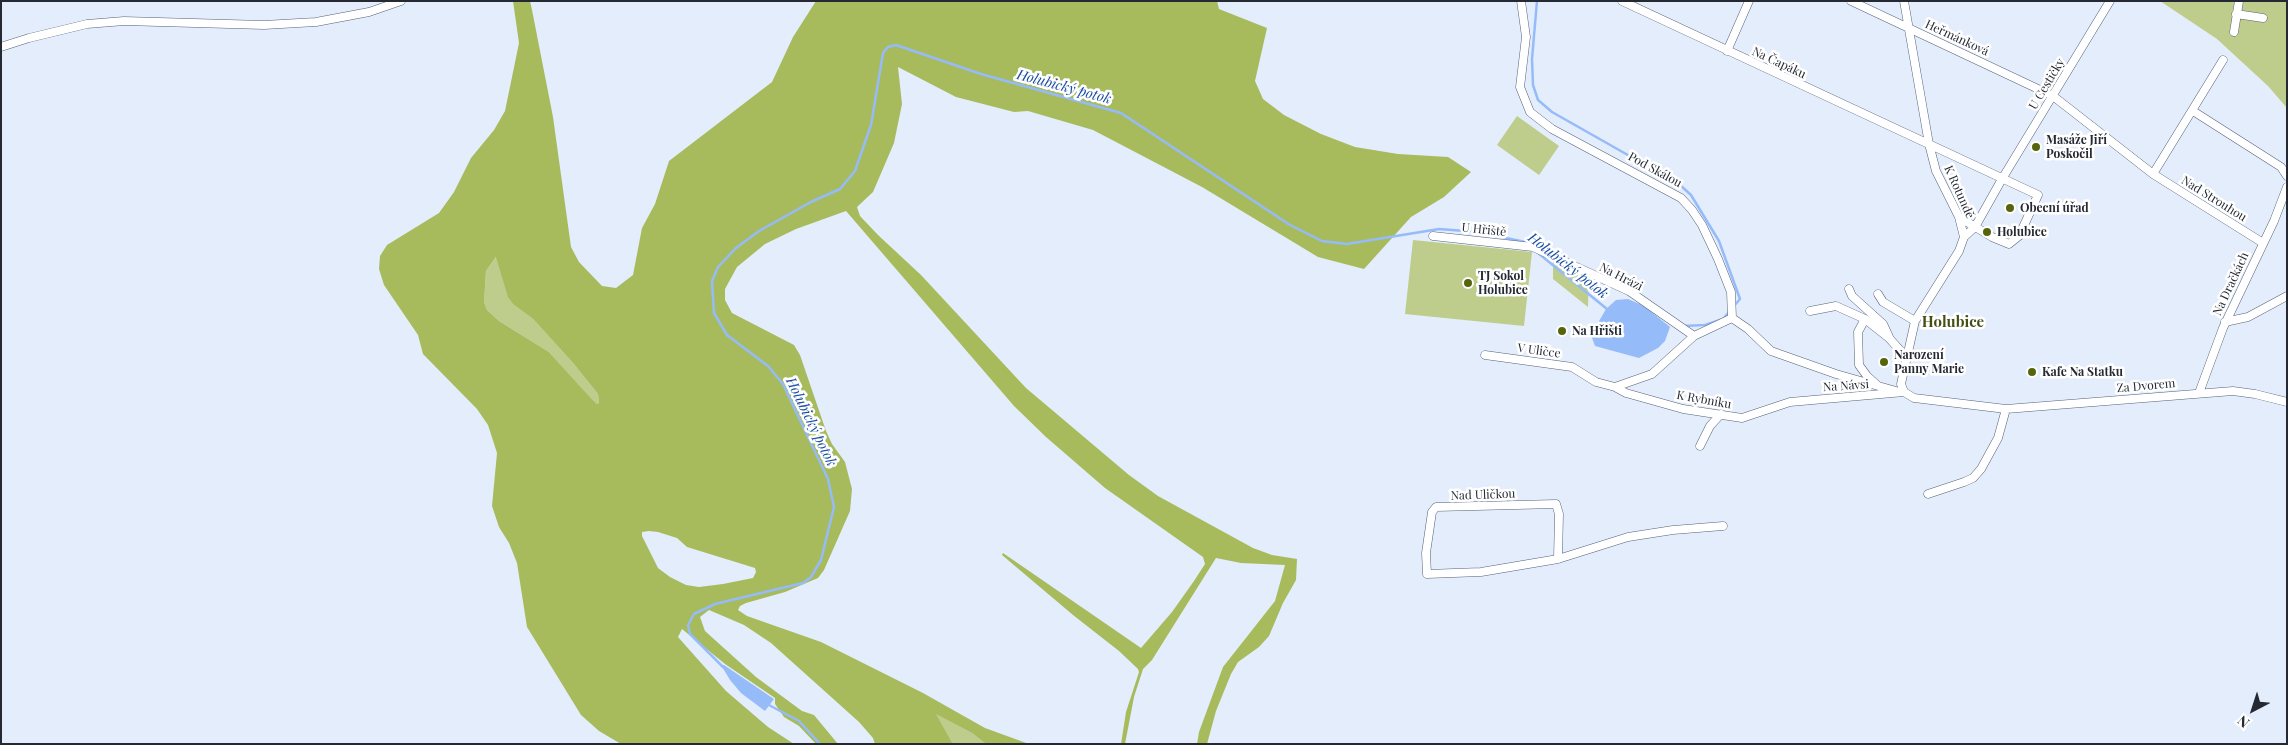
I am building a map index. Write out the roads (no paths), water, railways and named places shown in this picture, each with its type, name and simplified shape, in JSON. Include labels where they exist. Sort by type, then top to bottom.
[{"type":"street","points":[[1,47],[87,24],[124,21],[264,25],[316,22],[369,12],[401,1]]},
{"type":"street","name":"Pod Skálou","points":[[1521,1],[1526,37],[1520,87],[1530,112],[1552,130],[1681,198],[1702,225],[1718,259],[1731,292],[1732,318]]},
{"type":"street","name":"Na Čapáku","points":[[1622,1],[2038,195],[2019,236],[2009,244],[1975,228]]},
{"type":"street","points":[[1726,51],[1749,1]]},
{"type":"street","name":"Heřmánková","points":[[1851,1],[2053,96]]},
{"type":"street","name":"K Rotundě","points":[[1904,1],[1929,144],[1936,171],[1959,217],[1964,236],[1959,251],[1915,321]]},
{"type":"street","name":"U Cestičky","points":[[1975,228],[2002,179],[2110,1]]},
{"type":"street","points":[[2234,32],[2239,1]]},
{"type":"street","points":[[2236,14],[2263,18]]},
{"type":"street","points":[[2153,174],[2193,111],[2222,60]]},
{"type":"street","name":"Nad Strouhou","points":[[2053,96],[2153,174],[2263,243]]},
{"type":"street","points":[[2193,111],[2281,167],[2287,176]]},
{"type":"street","name":"Na Dračkách","points":[[2199,393],[2225,322],[2274,221],[2287,187]]},
{"type":"street","points":[[1959,217],[1975,228],[1964,236]]},
{"type":"street","name":"U Hřiště","points":[[1433,236],[1533,247]]},
{"type":"street","name":"Na Hrázi","points":[[1533,247],[1629,292],[1694,336]]},
{"type":"street","points":[[1849,289],[1852,296],[1883,324],[1889,338]]},
{"type":"street","points":[[1878,294],[1883,302],[1915,321],[1901,384],[1904,392]]},
{"type":"street","points":[[2225,322],[2248,317],[2287,296]]},
{"type":"street","points":[[1810,311],[1836,306],[1865,319],[1889,338],[1907,358]]},
{"type":"street","points":[[1614,387],[1652,374],[1694,336],[1732,318]]},
{"type":"street","name":"Na Návsi","points":[[1732,318],[1771,351],[1836,374],[1881,388],[1904,392],[1914,398],[2006,409]]},
{"type":"street","name":"Na Návsi","points":[[1865,319],[1858,332],[1859,365],[1867,376],[1881,388]]},
{"type":"street","name":"V Uličce","points":[[1486,355],[1572,366],[1596,382],[1614,387]]},
{"type":"street","name":"K Rybníku","points":[[1614,387],[1626,393],[1683,409],[1742,418],[1790,402]]},
{"type":"street","name":"Na Návsi","points":[[1790,402],[1904,392]]},
{"type":"street","name":"Za Dvorem","points":[[2006,409],[2199,393],[2247,393],[2287,402]]},
{"type":"street","points":[[1928,494],[1973,478],[1991,453],[2006,409]]},
{"type":"street","points":[[1700,446],[1710,426],[1721,414]]},
{"type":"street","name":"Nad Uličkou","points":[[1558,559],[1560,514],[1556,504],[1436,507],[1432,512],[1426,554],[1427,574],[1481,572],[1558,559],[1628,538],[1672,530],[1723,526]]},
{"type":"water","points":[[1628,299],[1644,306],[1670,327],[1665,341],[1658,348],[1639,358],[1595,346],[1591,335],[1606,309],[1616,300]]},
{"type":"water","points":[[721,665],[724,665],[774,699],[765,711],[741,693]]},
{"type":"waterway","name":"Holubický potok","points":[[1537,1],[1532,59],[1533,85],[1538,100],[1552,112],[1679,184],[1691,195],[1719,241],[1740,299],[1734,306]]},
{"type":"waterway","name":"Holubický potok","points":[[723,667],[690,634],[688,625],[694,614],[715,604],[803,583],[811,577],[821,560],[834,507],[828,479],[783,384],[768,366],[727,335],[714,313],[712,281],[718,267],[736,248],[759,231],[811,202],[840,189],[855,171],[871,125],[883,53],[888,47],[896,45],[981,74],[1121,113],[1290,225],[1322,241],[1347,244],[1439,229],[1478,232],[1528,244]]},
{"type":"waterway","name":"Holubický potok","points":[[1538,253],[1607,309]]},
{"type":"waterway","name":"Holubický potok","points":[[1683,326],[1705,325],[1723,319],[1730,311]]},
{"type":"waterway","name":"Holubický potok","points":[[767,704],[799,721],[820,744]]},
{"type":"place","name":"Masáže Jiří Poskočil","points":[[2036,147]]},
{"type":"place","name":"Obecní úřad","points":[[2010,208]]},
{"type":"place","name":"Holubice","points":[[1987,232]]},
{"type":"place","name":"TJ Sokol Holubice","points":[[1468,283]]},
{"type":"place","name":"Na Hřišti","points":[[1562,331]]},
{"type":"place","name":"Narození Panny Marie","points":[[1884,362]]},
{"type":"place","name":"Kafe Na Statku","points":[[2032,372]]},
{"type":"district","name":"Holubice","points":[[1953,322]]}]
